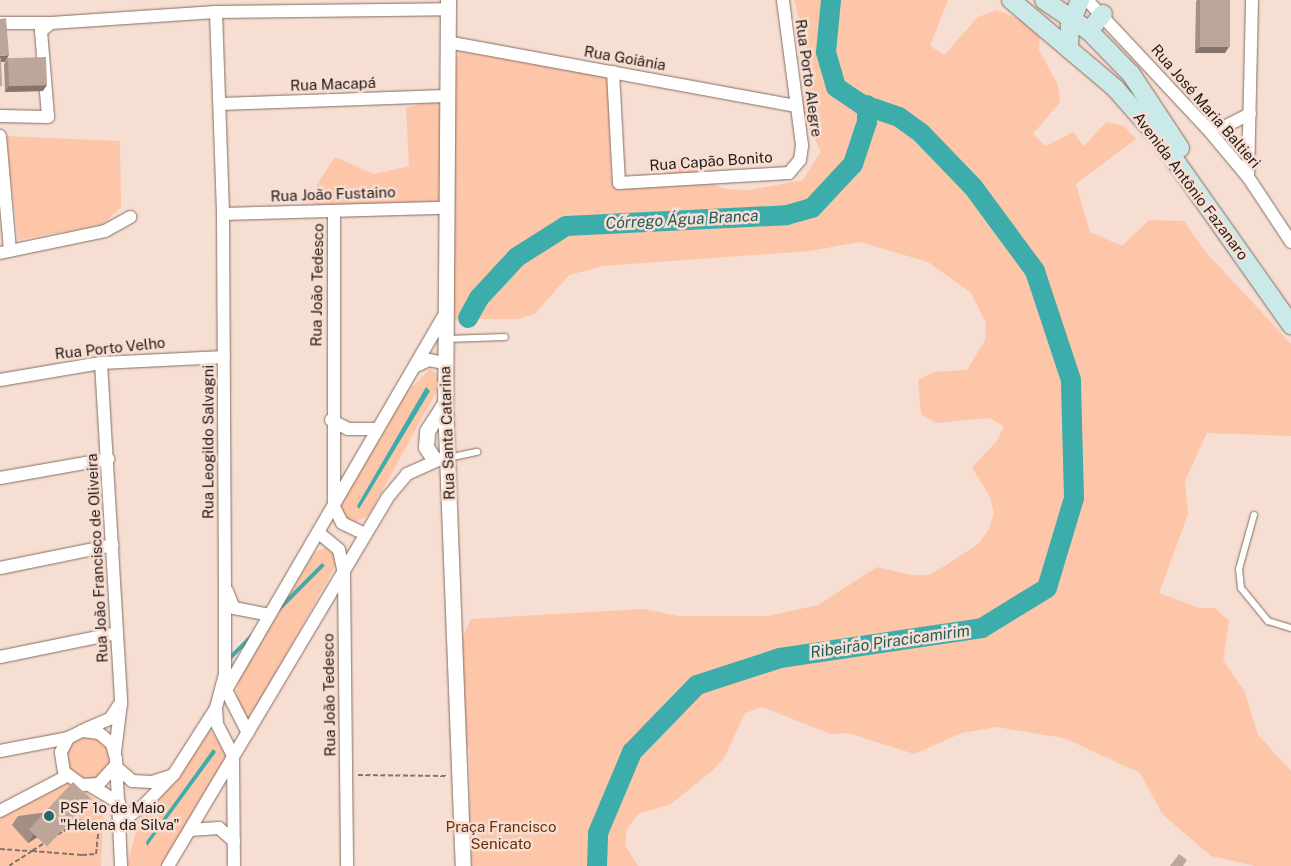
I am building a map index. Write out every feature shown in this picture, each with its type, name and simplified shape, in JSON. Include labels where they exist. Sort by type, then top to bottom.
[{"type":"main road","name":"Avenida Antônio Fazanaro","points":[[1011,0],[1116,88],[1160,139],[1291,325]]},
{"type":"main road","name":"Avenida Antônio Fazanaro","points":[[1044,0],[1088,31],[1131,74],[1291,306]]},
{"type":"main road","points":[[1069,49],[1072,18],[1080,0]]},
{"type":"main road","points":[[1088,31],[1102,14]]},
{"type":"main road","points":[[1116,88],[1131,74]]},
{"type":"street","name":"Rua Porto Alegre","points":[[783,0],[802,145],[800,160]]},
{"type":"street","name":"Rua José Maria Baltieri","points":[[1087,0],[1206,127],[1248,177],[1291,242]]},
{"type":"street","points":[[1248,177],[1252,0]]},
{"type":"street","points":[[0,23],[51,23],[216,12],[448,5]]},
{"type":"street","name":"Rua Santa Catarina","points":[[448,5],[444,208],[445,402],[441,458],[460,776],[463,866]]},
{"type":"street","name":"Rua Leogildo Salvagni","points":[[216,12],[223,214],[225,584],[225,674],[216,708],[217,724],[233,755],[234,866]]},
{"type":"street","points":[[0,116],[48,117],[41,31],[51,23]]},
{"type":"street","name":"Rua Goiânia","points":[[448,42],[796,106]]},
{"type":"street","name":"Rua Capão Bonito","points":[[614,72],[619,183],[789,173],[800,160]]},
{"type":"street","name":"Rua Macapá","points":[[220,104],[446,96]]},
{"type":"street","points":[[1206,127],[1226,126],[1250,114]]},
{"type":"street","points":[[0,136],[5,252],[104,231],[130,217]]},
{"type":"street","name":"Rua João Fustaino","points":[[223,214],[444,208]]},
{"type":"street","name":"Rua João Tedesco","points":[[334,210],[331,420],[334,501],[342,523],[366,534]]},
{"type":"street","points":[[119,822],[144,806],[174,774],[216,708],[269,615],[320,533],[334,501],[444,316]]},
{"type":"street","name":"Rua Porto Velho","points":[[0,380],[101,363],[224,357]]},
{"type":"street","points":[[416,366],[429,360],[445,363]]},
{"type":"street","name":"Rua João Francisco de Oliveira","points":[[101,363],[121,703],[115,752]]},
{"type":"street","points":[[168,866],[366,534],[407,474],[441,458],[426,447],[427,431],[445,402]]},
{"type":"street","points":[[331,420],[348,429],[377,429]]},
{"type":"street","points":[[0,478],[108,459]]},
{"type":"street","name":"Rua João Tedesco","points":[[320,533],[339,550],[344,573],[347,866]]},
{"type":"street","points":[[0,568],[113,545]]},
{"type":"street","points":[[225,584],[234,608],[269,615]]},
{"type":"street","points":[[0,657],[117,633]]},
{"type":"street","points":[[226,690],[248,733]]},
{"type":"street","points":[[0,751],[68,738],[110,719],[121,703]]},
{"type":"street","points":[[82,731],[99,732],[115,752],[121,866]]},
{"type":"street","points":[[68,738],[60,757],[67,776],[91,786],[119,803]]},
{"type":"street","points":[[115,766],[125,779],[140,783],[174,774]]},
{"type":"street","points":[[91,786],[106,780],[115,766]]},
{"type":"street","points":[[0,811],[67,776]]},
{"type":"street","points":[[190,830],[219,828],[234,841]]},
{"type":"lane","points":[[444,339],[505,337]]},
{"type":"lane","points":[[441,458],[477,452]]},
{"type":"lane","points":[[1254,515],[1239,570],[1241,588],[1268,621],[1291,628]]},
{"type":"path","points":[[346,775],[460,776]]},
{"type":"path","points":[[0,849],[32,851],[96,854],[99,826],[80,820],[32,851],[9,866]]},
{"type":"green space","name":"Praça Francisco Senicato","points":[[794,0],[948,0],[930,46],[944,55],[978,17],[997,10],[1028,23],[1040,34],[1039,50],[1058,85],[1060,102],[1033,134],[1046,146],[1073,132],[1084,146],[1106,122],[1124,126],[1136,139],[1076,184],[1090,232],[1122,246],[1149,220],[1184,221],[1204,250],[1291,344],[1291,436],[1207,433],[1185,481],[1188,514],[1159,593],[1200,608],[1215,608],[1229,621],[1223,660],[1245,692],[1258,735],[1291,771],[1291,866],[1255,866],[1211,856],[1163,815],[1140,773],[1064,738],[996,727],[962,733],[914,754],[848,733],[831,734],[762,707],[745,713],[724,758],[712,771],[671,804],[638,814],[627,829],[625,845],[638,866],[456,866],[464,807],[470,803],[469,748],[449,737],[457,649],[471,619],[643,609],[679,616],[768,616],[818,605],[877,567],[911,575],[928,575],[943,567],[978,544],[989,529],[994,513],[990,497],[972,467],[997,441],[1004,426],[989,418],[936,423],[921,414],[918,380],[934,372],[967,370],[985,340],[986,323],[971,293],[928,262],[860,242],[810,251],[603,266],[569,275],[535,314],[518,319],[450,319],[442,216],[434,202],[363,214],[327,211],[313,202],[317,184],[335,157],[374,174],[409,166],[406,108],[439,98],[443,64],[458,57],[459,51],[608,77],[615,127],[610,136],[611,177],[615,180],[663,175],[670,160],[688,158],[702,168],[709,183],[725,189],[750,190],[803,180],[821,151],[805,121],[802,104],[812,70]]},
{"type":"green space","points":[[6,136],[120,141],[121,207],[102,225],[18,240]]},
{"type":"green space","points":[[430,369],[439,376],[440,385],[369,515],[352,524],[338,515],[342,493],[405,394]]},
{"type":"green space","points":[[331,545],[340,558],[249,721],[236,700],[238,679],[314,553]]},
{"type":"green space","points":[[206,724],[231,758],[167,866],[127,866],[139,820]]},
{"type":"green space","points":[[84,736],[92,736],[104,742],[110,758],[104,774],[92,780],[84,780],[72,774],[66,762],[66,754],[72,742]]},
{"type":"green space","points":[[71,778],[104,807],[101,866],[0,866],[0,816]]},
{"type":"water","points":[[426,387],[430,391],[359,509],[357,506]]},
{"type":"water","points":[[322,563],[325,566],[224,666],[222,663]]},
{"type":"water","points":[[213,749],[216,752],[147,846],[146,842]]},
{"type":"building","points":[[1200,0],[1230,0],[1230,47],[1200,47]]},
{"type":"building","points":[[6,18],[9,55],[0,56],[0,19]]},
{"type":"building","points":[[46,57],[47,85],[9,86],[8,58]]},
{"type":"building","points":[[1,58],[2,86],[0,86]]},
{"type":"building","name":"PSF 1o de Maio \"Helena da Silva\"","points":[[73,782],[91,799],[47,847],[29,830]]},
{"type":"building","points":[[1179,854],[1187,860],[1183,866],[1170,866]]},
{"type":"waterway","name":"Ribeirão Piracicamirim","points":[[597,866],[598,833],[632,752],[697,685],[780,658],[982,628],[1047,588],[1074,498],[1071,380],[1035,271],[973,187],[921,133],[899,117],[861,104],[836,87],[826,52],[831,0]]},
{"type":"waterway","name":"Córrego Água Branca","points":[[468,318],[479,298],[517,257],[566,226],[787,215],[812,208],[853,164],[867,122],[867,105]]},
{"type":"place","name":"PSF 1o de Maio \"Helena da Silva\"","points":[[49,816]]}]
